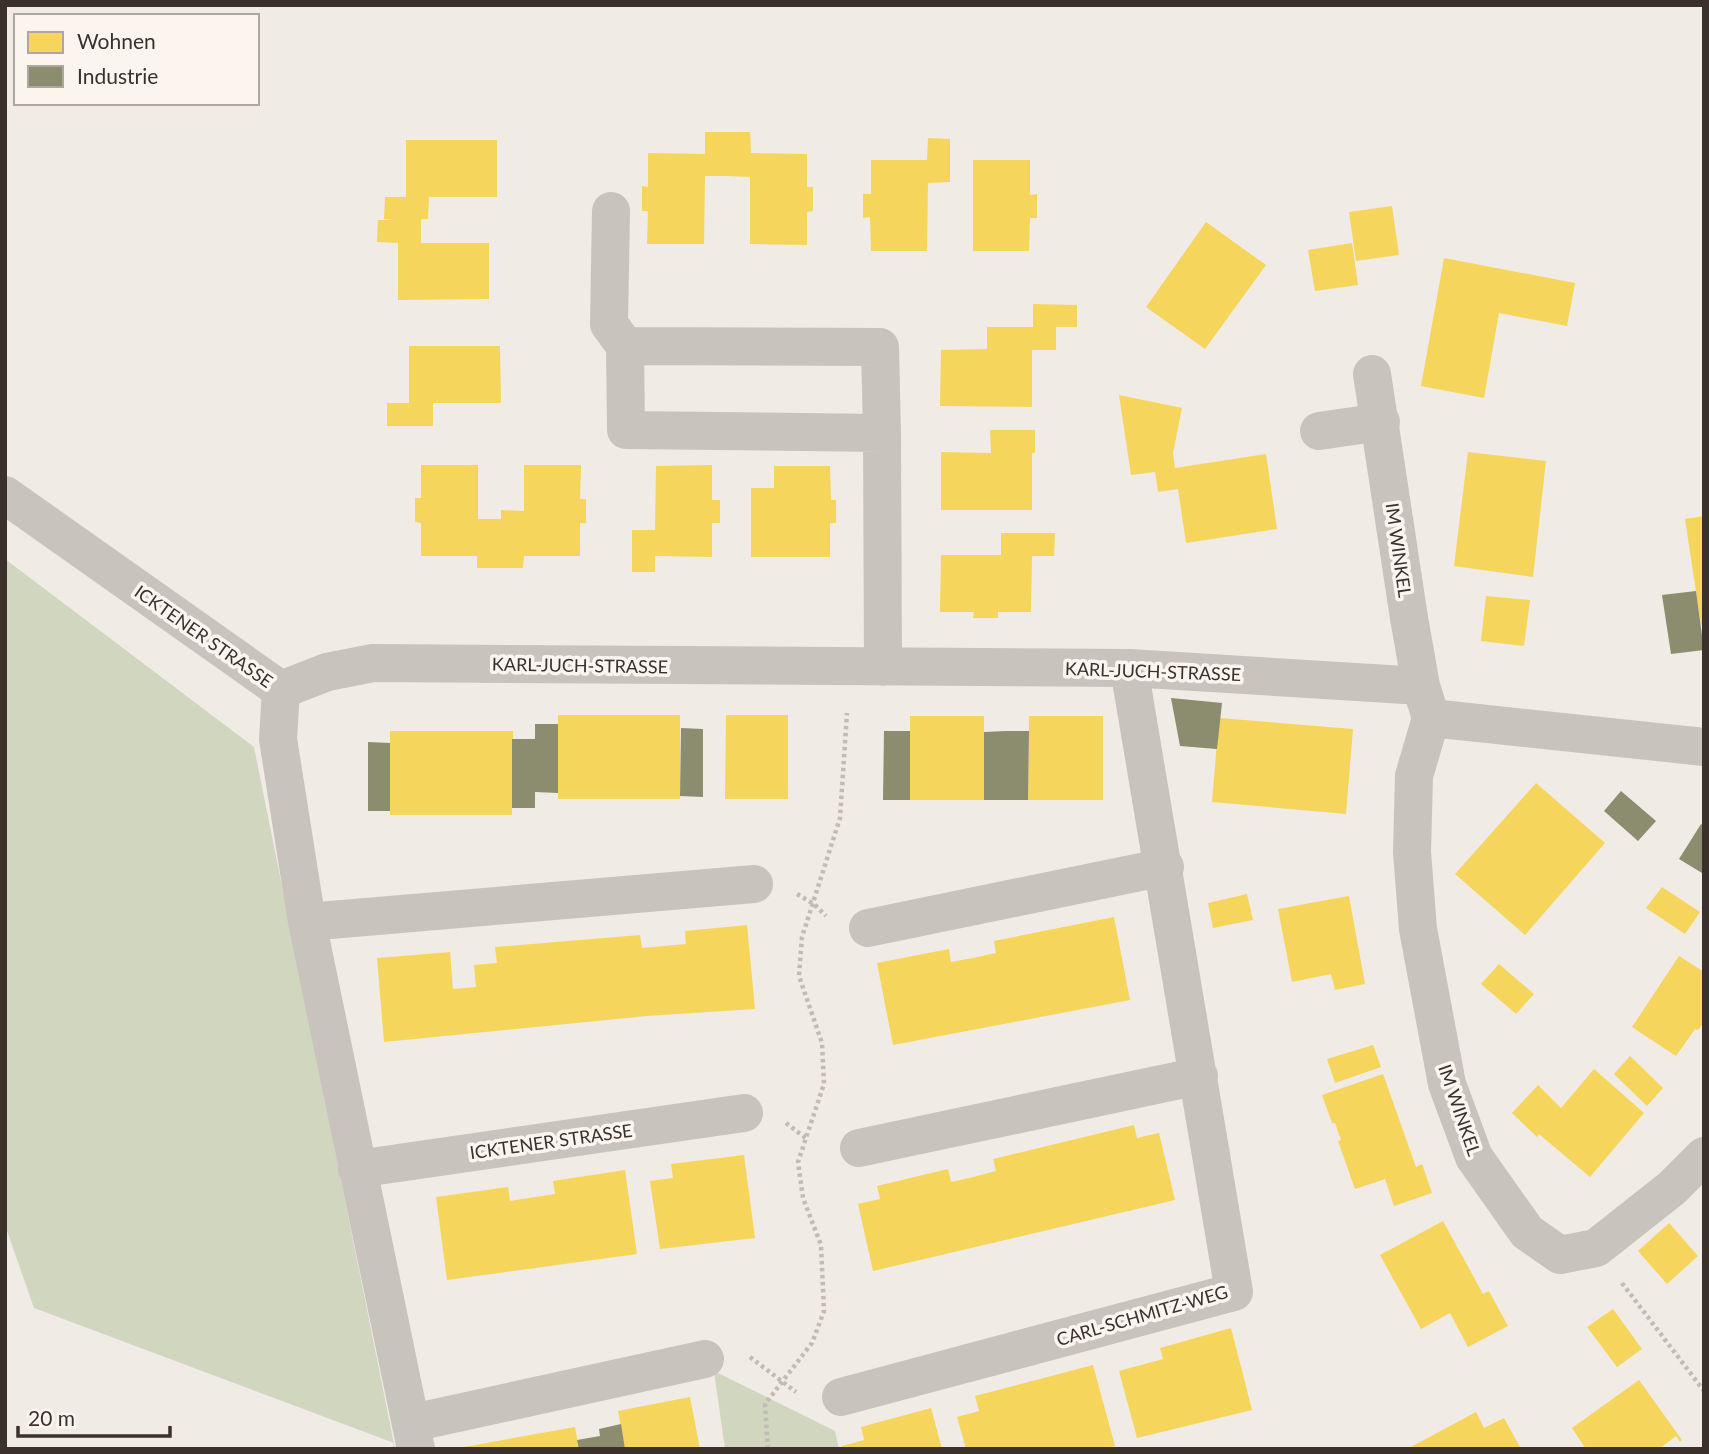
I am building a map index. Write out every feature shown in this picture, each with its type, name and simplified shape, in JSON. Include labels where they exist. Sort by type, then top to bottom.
[{"type":"street","points":[[611,211],[609,324],[625,346],[626,430],[882,433]]},
{"type":"street","points":[[625,346],[880,347],[882,433],[867,667]]},
{"type":"street","name":"IM WINKEL","points":[[1372,374],[1426,702],[1414,776],[1412,852],[1418,929],[1447,1084],[1474,1157],[1527,1232],[1560,1255],[1596,1248],[1672,1188],[1704,1156]]},
{"type":"street","points":[[1319,431],[1381,422]]},
{"type":"street","name":"ICKTENER STRASSE","points":[[5,495],[281,690],[278,739],[307,922],[414,1436],[705,1359]]},
{"type":"street","name":"KARL-JUCH-STRASSE","points":[[281,690],[327,672],[373,663],[1129,668],[1426,702]]},
{"type":"street","name":"CARL-SCHMITZ-WEG","points":[[841,1397],[1234,1293],[1165,867],[1129,668]]},
{"type":"street","points":[[1426,702],[1525,730],[1704,747]]},
{"type":"street","points":[[868,928],[1165,867]]},
{"type":"street","points":[[307,922],[754,884]]},
{"type":"street","points":[[859,1148],[1199,1076]]},
{"type":"street","name":"ICKTENER STRASSE","points":[[358,1169],[744,1113]]},
{"type":"path","points":[[768,1449],[765,1404],[812,1343],[824,1311],[821,1245],[803,1198],[798,1162],[824,1084],[822,1043],[799,976],[802,937],[840,818],[867,667]]},
{"type":"path","points":[[754,884],[774,897],[798,894],[814,904],[845,937],[868,928]]},
{"type":"path","points":[[744,1113],[757,1124],[785,1123],[837,1160],[851,1159],[859,1148]]},
{"type":"path","points":[[1596,1248],[1704,1391]]},
{"type":"path","points":[[705,1359],[752,1357],[820,1409],[836,1406],[841,1397]]},
{"type":"green space","points":[[5,559],[254,747],[394,1443],[34,1308],[5,1225]]},
{"type":"green space","points":[[714,1371],[835,1431],[839,1449],[725,1449]]},
{"type":"building: Wohnen","points":[[705,132],[750,132],[751,153],[807,154],[807,187],[813,187],[813,211],[807,212],[807,245],[750,244],[750,177],[727,176],[705,176],[704,244],[647,244],[648,211],[642,211],[642,186],[648,187],[648,153],[705,154]]},
{"type":"building: Wohnen","points":[[928,138],[950,139],[950,182],[928,183],[927,251],[871,251],[870,217],[863,218],[863,194],[871,194],[871,160],[927,160]]},
{"type":"building: Wohnen","points":[[406,140],[497,140],[497,197],[429,197],[428,219],[421,219],[421,243],[489,243],[489,299],[398,300],[398,243],[377,242],[378,220],[395,220],[384,219],[385,197],[406,197]]},
{"type":"building: Wohnen","points":[[973,160],[1030,160],[1030,195],[1037,194],[1037,218],[1030,218],[1029,251],[973,251]]},
{"type":"building: Wohnen","points":[[1392,206],[1399,255],[1356,261],[1349,212]]},
{"type":"building: Wohnen","points":[[1206,222],[1266,265],[1205,349],[1146,307]]},
{"type":"building: Wohnen","points":[[1352,243],[1358,285],[1315,291],[1308,250]]},
{"type":"building: Wohnen","points":[[1444,258],[1575,283],[1567,326],[1499,313],[1484,398],[1421,386]]},
{"type":"building: Wohnen","points":[[1033,304],[1077,305],[1077,327],[1056,327],[1056,350],[1032,350],[1032,407],[940,406],[941,350],[987,349],[987,327],[1033,327]]},
{"type":"building: Wohnen","points":[[409,346],[500,346],[501,403],[433,403],[433,426],[387,426],[387,403],[409,403]]},
{"type":"building: Wohnen","points":[[1119,395],[1182,408],[1173,453],[1175,468],[1266,454],[1277,529],[1186,543],[1178,489],[1158,492],[1155,472],[1131,475]]},
{"type":"building: Wohnen","points":[[990,430],[1035,430],[1035,453],[1032,453],[1032,510],[941,510],[941,452],[991,453]]},
{"type":"building: Wohnen","points":[[1468,452],[1546,461],[1533,577],[1454,566]]},
{"type":"building: Wohnen","points":[[421,465],[478,465],[478,519],[501,519],[501,510],[524,511],[524,465],[581,465],[580,499],[586,499],[586,523],[580,523],[580,556],[524,556],[523,568],[477,568],[477,556],[421,556],[421,523],[415,522],[415,498],[421,498]]},
{"type":"building: Wohnen","points":[[712,465],[712,500],[720,500],[720,523],[712,523],[712,557],[655,556],[655,572],[632,572],[632,530],[655,530],[656,466]]},
{"type":"building: Wohnen","points":[[774,466],[830,466],[831,500],[836,500],[836,523],[830,523],[830,557],[751,557],[751,488],[774,488]]},
{"type":"building: Wohnen","points":[[1704,516],[1704,624],[1701,625],[1685,519]]},
{"type":"building: Wohnen","points":[[1001,533],[1055,533],[1054,556],[1032,556],[1031,612],[998,612],[998,618],[973,618],[974,612],[940,612],[941,555],[1001,555]]},
{"type":"building: Wohnen","points":[[1486,596],[1530,600],[1524,646],[1481,641]]},
{"type":"building: Wohnen","points":[[558,715],[680,715],[680,799],[558,799]]},
{"type":"building: Wohnen","points":[[726,715],[788,715],[788,799],[725,799]]},
{"type":"building: Wohnen","points":[[910,716],[984,716],[984,800],[910,800]]},
{"type":"building: Wohnen","points":[[1029,716],[1103,716],[1103,800],[1028,800]]},
{"type":"building: Wohnen","points":[[1219,718],[1353,729],[1346,814],[1212,802]]},
{"type":"building: Wohnen","points":[[390,731],[513,731],[512,815],[390,815]]},
{"type":"building: Wohnen","points":[[1536,783],[1605,843],[1525,935],[1455,874]]},
{"type":"building: Wohnen","points":[[1662,887],[1700,912],[1685,934],[1646,908]]},
{"type":"building: Wohnen","points":[[1247,894],[1253,920],[1213,928],[1208,903]]},
{"type":"building: Wohnen","points":[[1349,896],[1365,984],[1335,990],[1331,974],[1292,982],[1278,909]]},
{"type":"building: Wohnen","points":[[1114,917],[1130,1000],[893,1045],[877,963],[949,949],[951,962],[973,958],[996,953],[994,941]]},
{"type":"building: Wohnen","points":[[747,925],[755,1009],[647,1016],[384,1042],[377,958],[450,952],[453,989],[476,987],[474,965],[497,963],[495,947],[640,935],[642,948],[686,944],[685,931]]},
{"type":"building: Wohnen","points":[[1679,956],[1704,972],[1704,1022],[1698,1030],[1695,1029],[1676,1056],[1632,1027]]},
{"type":"building: Wohnen","points":[[1499,964],[1534,994],[1516,1014],[1481,984]]},
{"type":"building: Wohnen","points":[[1373,1045],[1381,1067],[1335,1083],[1327,1059]]},
{"type":"building: Wohnen","points":[[1630,1056],[1663,1088],[1647,1106],[1614,1074]]},
{"type":"building: Wohnen","points":[[1594,1069],[1644,1113],[1590,1177],[1539,1134],[1537,1137],[1512,1113],[1538,1085],[1561,1108]]},
{"type":"building: Wohnen","points":[[1383,1074],[1416,1167],[1422,1164],[1432,1193],[1394,1206],[1385,1179],[1355,1189],[1338,1141],[1341,1140],[1322,1095]]},
{"type":"building: Wohnen","points":[[1134,1125],[1137,1138],[1159,1133],[1175,1200],[873,1271],[858,1204],[880,1199],[877,1186],[948,1169],[951,1182],[973,1177],[996,1171],[993,1159]]},
{"type":"building: Wohnen","points":[[744,1155],[755,1238],[660,1249],[650,1181],[673,1178],[671,1164]]},
{"type":"building: Wohnen","points":[[625,1170],[637,1254],[447,1280],[436,1197],[508,1187],[510,1201],[555,1194],[553,1181]]},
{"type":"building: Wohnen","points":[[1443,1221],[1483,1294],[1489,1291],[1508,1326],[1468,1347],[1450,1313],[1421,1329],[1380,1255]]},
{"type":"building: Wohnen","points":[[1669,1223],[1698,1256],[1667,1284],[1638,1251]]},
{"type":"building: Wohnen","points":[[1613,1309],[1642,1349],[1617,1367],[1587,1327]]},
{"type":"building: Wohnen","points":[[1231,1328],[1252,1410],[1137,1438],[1119,1371],[1163,1359],[1160,1348]]},
{"type":"building: Wohnen","points":[[1093,1365],[1115,1446],[1103,1449],[966,1449],[957,1417],[979,1411],[975,1396]]},
{"type":"building: Wohnen","points":[[1639,1380],[1682,1440],[1680,1442],[1676,1436],[1659,1449],[1586,1449],[1572,1428]]},
{"type":"building: Wohnen","points":[[690,1397],[700,1449],[625,1449],[618,1411]]},
{"type":"building: Wohnen","points":[[931,1408],[942,1449],[842,1449],[842,1446],[864,1440],[861,1427]]},
{"type":"building: Wohnen","points":[[1476,1412],[1484,1428],[1504,1418],[1521,1449],[1407,1449]]},
{"type":"building: Wohnen","points":[[575,1427],[579,1449],[464,1449],[464,1447]]},
{"type":"building: Industrie","points":[[1696,591],[1704,650],[1671,654],[1662,595]]},
{"type":"building: Industrie","points":[[1171,698],[1222,703],[1217,749],[1180,746]]},
{"type":"building: Industrie","points":[[535,724],[558,724],[558,793],[535,792],[535,808],[512,808],[512,739],[535,739]]},
{"type":"building: Industrie","points":[[681,728],[703,729],[703,797],[680,796]]},
{"type":"building: Industrie","points":[[884,731],[910,731],[910,800],[883,800]]},
{"type":"building: Industrie","points":[[1029,731],[1028,800],[984,800],[984,732]]},
{"type":"building: Industrie","points":[[368,742],[390,743],[390,811],[368,811]]},
{"type":"building: Industrie","points":[[1621,791],[1656,821],[1638,841],[1604,811]]},
{"type":"building: Industrie","points":[[1701,824],[1704,826],[1702,873],[1679,859]]},
{"type":"building: Industrie","points":[[621,1424],[625,1449],[579,1449],[577,1440],[600,1436],[599,1429]]}]
